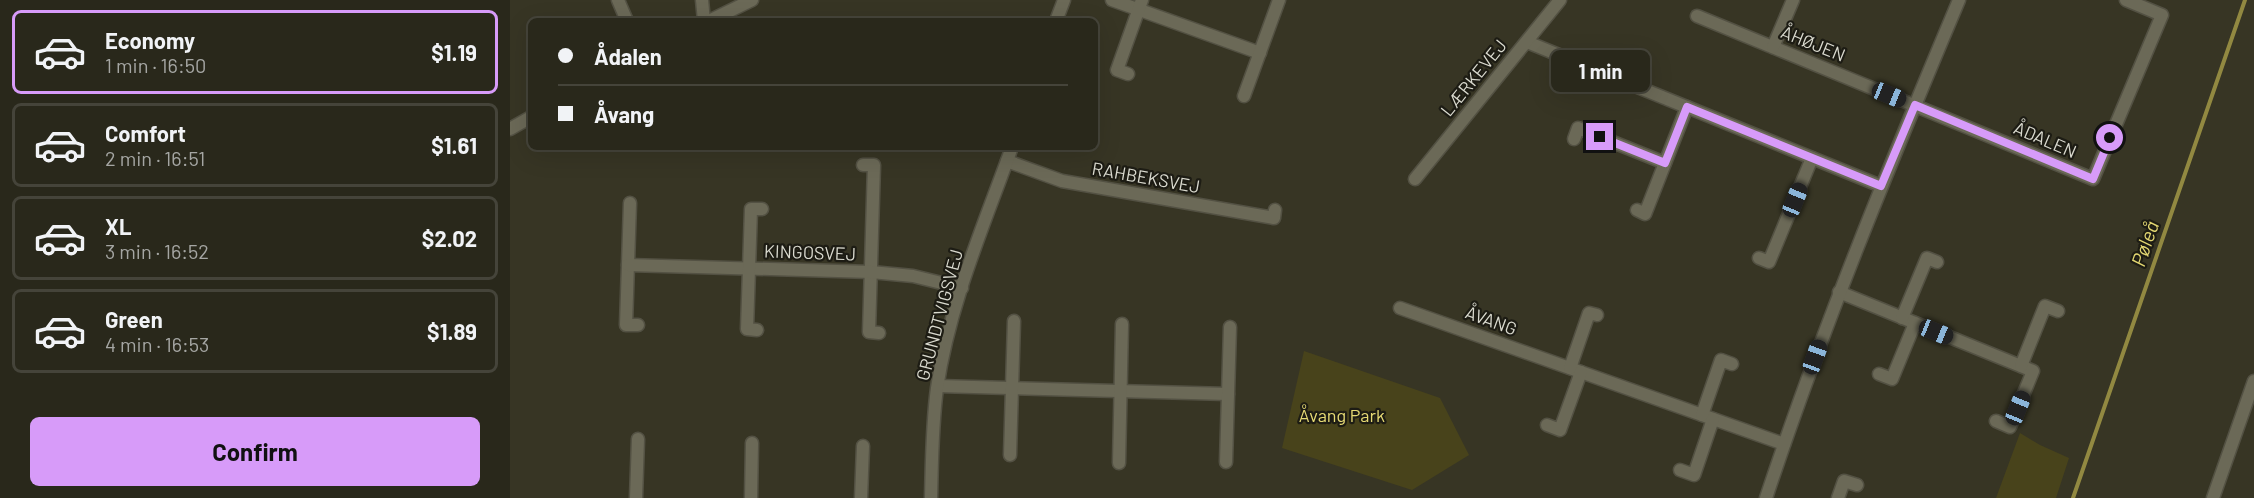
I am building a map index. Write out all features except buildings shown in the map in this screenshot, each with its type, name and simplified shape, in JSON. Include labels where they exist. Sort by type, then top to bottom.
[{"type":"street","points":[[618,0],[626,18]]},
{"type":"street","points":[[702,0],[706,18]]},
{"type":"street","points":[[713,18],[752,0]]},
{"type":"street","points":[[1057,18],[1064,0]]},
{"type":"street","points":[[1112,0],[1140,5],[1260,53]]},
{"type":"street","points":[[1244,96],[1279,0]]},
{"type":"street","name":"LÆRKEVEJ","points":[[1415,178],[1560,0]]},
{"type":"street","points":[[1773,47],[1793,0]]},
{"type":"street","points":[[1766,498],[1839,292],[1959,0]]},
{"type":"street","name":"ÅDALEN","points":[[1915,105],[2093,179],[2162,15],[2126,0]]},
{"type":"street","points":[[1128,74],[1117,70],[1140,5]]},
{"type":"street","name":"ÅHØJEN","points":[[1697,16],[1915,105]]},
{"type":"street","points":[[1527,42],[1881,186]]},
{"type":"street","points":[[1636,210],[1645,214],[1687,107]]},
{"type":"street","points":[[510,129],[528,119]]},
{"type":"street","points":[[1574,139],[1578,128],[1665,163]]},
{"type":"street","name":"GRUNDTVIGSVEJ","points":[[931,498],[933,432],[938,387],[962,288],[1011,150]]},
{"type":"street","points":[[1759,258],[1769,262],[1812,158]]},
{"type":"street","name":"RAHBEKSVEJ","points":[[1007,160],[1062,181],[1274,218],[1275,210]]},
{"type":"street","name":"KINGOSVEJ","points":[[863,165],[874,165],[869,332],[879,333]]},
{"type":"street","points":[[630,203],[626,325],[638,325]]},
{"type":"street","name":"KINGOSVEJ","points":[[757,330],[747,329],[751,209],[762,209]]},
{"type":"street","points":[[1902,318],[1927,258],[1937,262]]},
{"type":"street","name":"KINGOSVEJ","points":[[628,265],[871,272],[914,276],[962,288]]},
{"type":"street","points":[[1839,292],[2033,371],[2010,427],[1996,421]]},
{"type":"street","points":[[2021,366],[2045,306],[2058,311]]},
{"type":"street","name":"ÅVANG","points":[[1400,308],[1784,444]]},
{"type":"street","points":[[1547,425],[1560,430],[1589,313],[1597,315]]},
{"type":"street","points":[[1010,454],[1014,321]]},
{"type":"street","points":[[1879,374],[1892,380],[1915,323]]},
{"type":"street","points":[[1119,463],[1122,324]]},
{"type":"street","points":[[1226,462],[1230,327]]},
{"type":"street","points":[[1680,470],[1694,475],[1721,360],[1732,364]]},
{"type":"street","points":[[2213,498],[2251,405],[2254,381]]},
{"type":"street","points":[[938,387],[1228,394]]},
{"type":"street","points":[[636,498],[638,439]]},
{"type":"street","points":[[751,498],[752,443]]},
{"type":"street","points":[[861,498],[863,446]]},
{"type":"street","points":[[1838,498],[1844,481],[1857,485]]},
{"type":"green space","name":"Åvang Park","points":[[1304,351],[1440,398],[1469,455],[1412,490],[1282,448]]},
{"type":"green space","points":[[2020,433],[2069,458],[2056,498],[1996,498]]},
{"type":"waterway","name":"Pøleå","points":[[2073,498],[2245,0]]},
{"type":"route","points":[[1600,137],[1665,163],[1687,107],[1881,186],[1915,105],[2093,179],[2110,138]]}]
